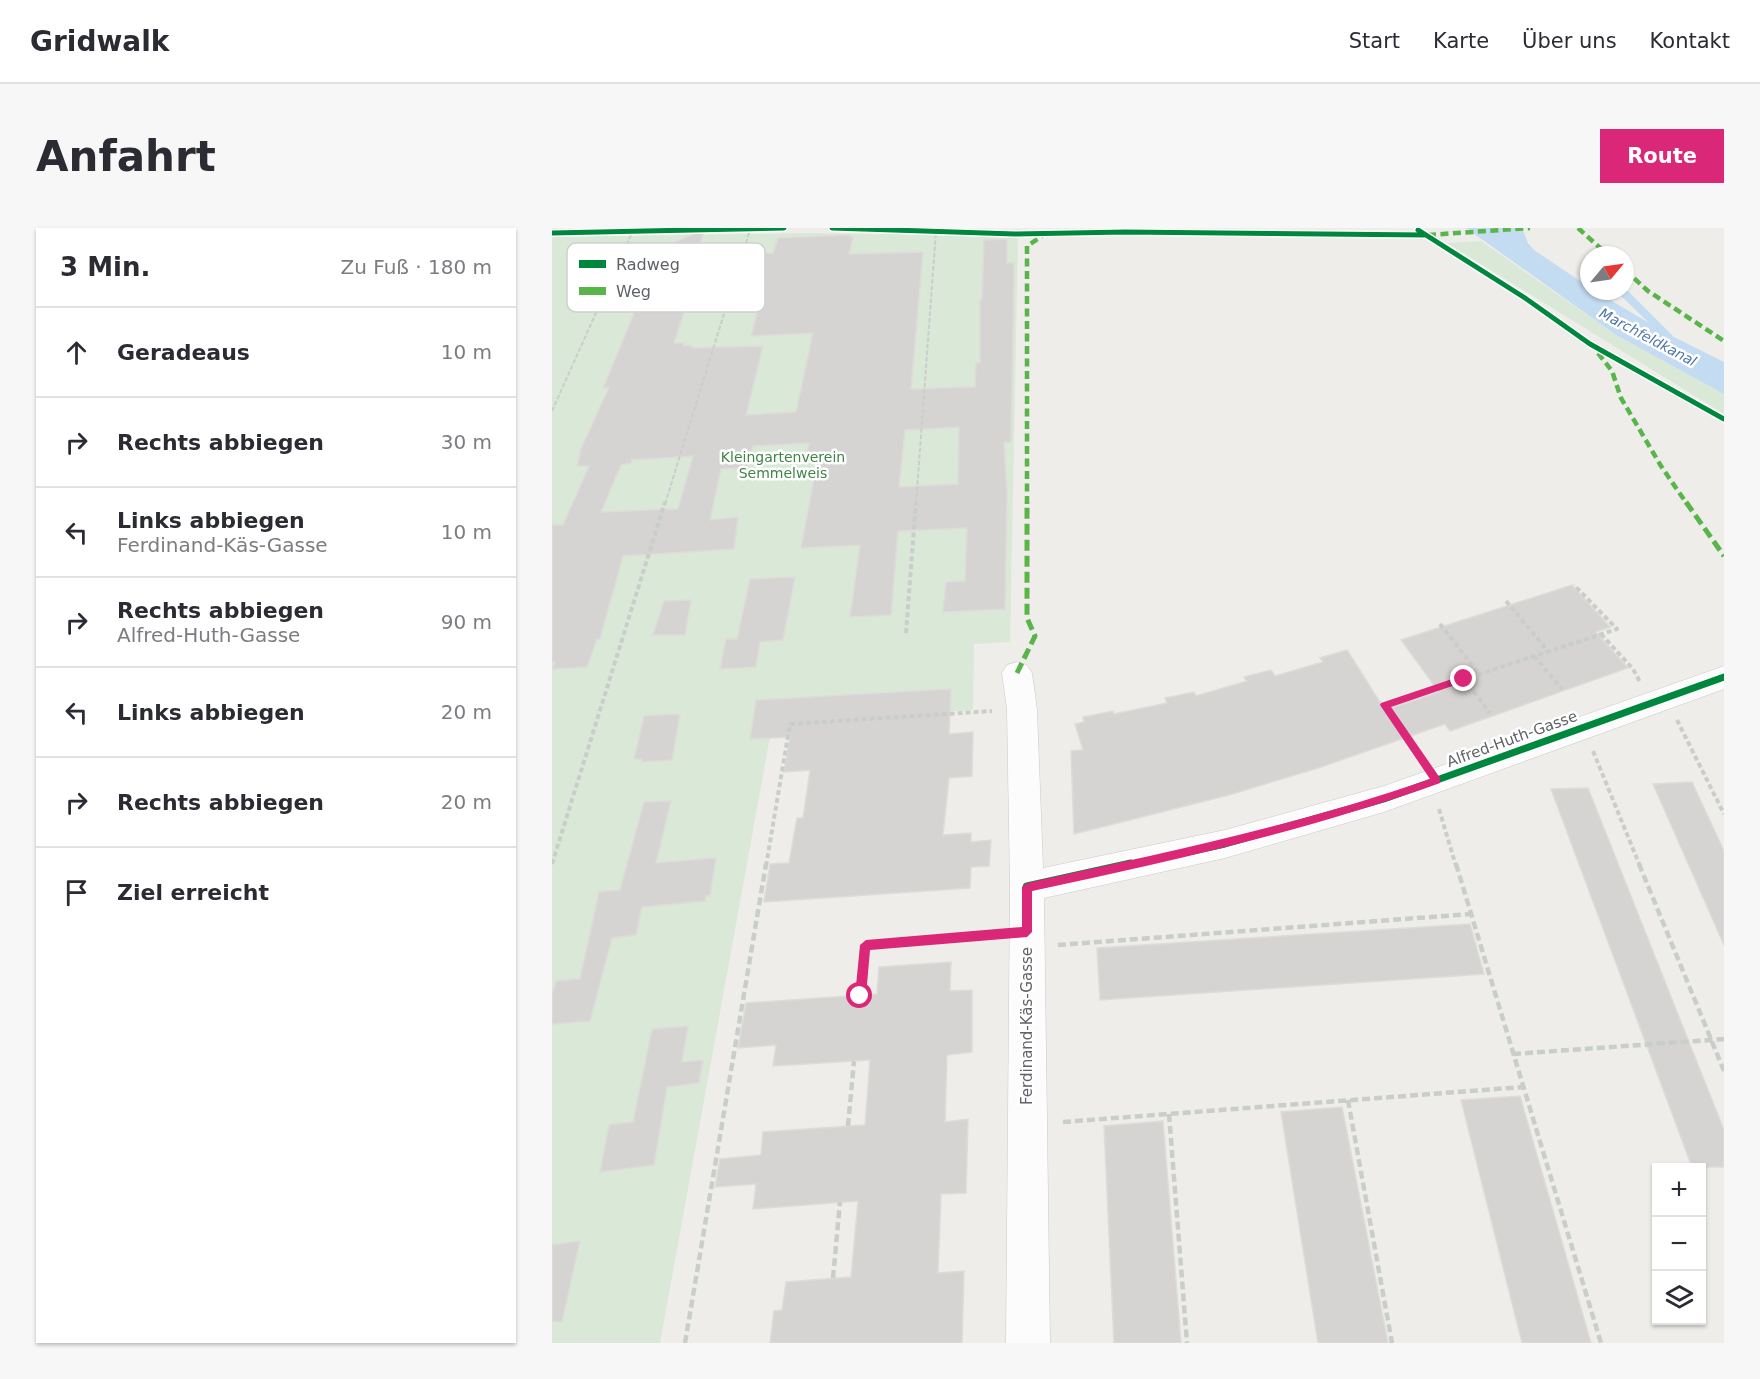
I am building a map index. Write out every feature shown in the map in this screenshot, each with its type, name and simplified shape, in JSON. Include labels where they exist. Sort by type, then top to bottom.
[{"type":"street","name":"Ferdinand-Käs-Gasse","points":[[1017,673],[1022,709],[1027,887],[1028,1343]]},
{"type":"street","name":"Alfred-Huth-Gasse","points":[[1027,887],[1225,844],[1384,799],[1724,677]]},
{"type":"path","points":[[738,230],[761,229]]},
{"type":"path","points":[[621,232],[633,230],[644,232]]},
{"type":"path","points":[[746,243],[750,230]]},
{"type":"path","points":[[925,231],[948,232]]},
{"type":"path","points":[[906,633],[936,231]]},
{"type":"path","points":[[552,411],[596,312]]},
{"type":"path","points":[[552,864],[724,312]]},
{"type":"path","points":[[1574,585],[1617,628],[1385,705],[1433,782],[1470,914],[1601,1343]]},
{"type":"path","points":[[1506,601],[1549,651]]},
{"type":"path","points":[[1440,624],[1479,674]]},
{"type":"path","points":[[1601,634],[1658,701],[1724,814]]},
{"type":"path","points":[[1534,656],[1562,689]]},
{"type":"path","points":[[1464,679],[1490,713]]},
{"type":"path","points":[[685,1343],[790,724],[1022,709]]},
{"type":"path","points":[[1583,728],[1724,1071]]},
{"type":"path","points":[[860,996],[866,945],[1027,940],[1470,914]]},
{"type":"path","points":[[1513,1054],[1724,1039]]},
{"type":"path","points":[[848,1126],[854,1061]]},
{"type":"path","points":[[1027,1125],[1523,1087]]},
{"type":"path","points":[[1348,1100],[1392,1343]]},
{"type":"path","points":[[1168,1114],[1187,1343]]},
{"type":"path","points":[[832,1278],[840,1202]]},
{"type":"green space","name":"Kleingartenverein Semmelweis","points":[[807,233],[1018,236],[1010,642],[974,644],[973,710],[773,720],[660,1343],[552,1343],[552,237]]},
{"type":"green space","points":[[1481,241],[1616,335],[1724,394],[1724,414],[1447,243]]},
{"type":"water","name":"Marchfeldkanal","points":[[1466,228],[1522,228],[1528,243],[1534,250],[1580,281],[1580,300],[1610,300],[1649,323],[1625,300],[1634,300],[1634,297],[1674,337],[1724,362],[1724,394],[1616,335]]},
{"type":"building","points":[[705,229],[700,243],[675,242]]},
{"type":"building","points":[[850,235],[853,237],[849,254],[923,252],[911,389],[975,387],[976,363],[980,363],[980,300],[982,300],[984,240],[1007,239],[1007,263],[1014,263],[1014,281],[1011,442],[1004,442],[1007,494],[1005,609],[943,612],[946,582],[965,581],[967,528],[898,531],[891,615],[850,617],[860,545],[801,548],[818,458],[806,459],[809,443],[753,446],[747,468],[721,469],[710,520],[738,517],[734,549],[623,556],[600,639],[597,639],[587,667],[552,669],[555,662],[552,662],[552,525],[563,525],[589,466],[577,466],[581,449],[609,387],[603,388],[635,312],[684,312],[674,343],[684,343],[683,345],[692,346],[692,348],[763,346],[746,415],[796,412],[813,333],[751,336],[757,312],[765,312],[765,253],[773,253],[778,238]],"holes":[[[959,427],[958,484],[899,487],[905,430]],[[693,456],[678,509],[601,512],[621,465],[631,463],[632,460]]]},
{"type":"building","points":[[795,577],[783,640],[760,642],[756,667],[720,669],[726,639],[737,639],[750,579]]},
{"type":"building","points":[[1572,585],[1610,627],[1596,632],[1628,668],[1450,731],[1445,724],[1318,768],[1229,795],[1074,834],[1071,751],[1083,750],[1075,724],[1084,722],[1083,717],[1113,711],[1114,714],[1167,703],[1165,698],[1194,692],[1196,696],[1247,681],[1244,677],[1271,670],[1275,676],[1323,662],[1320,658],[1347,650],[1385,710],[1439,692],[1401,640]]},
{"type":"building","points":[[691,600],[685,635],[653,635],[664,601]]},
{"type":"building","points":[[951,689],[949,734],[973,732],[972,776],[949,778],[943,835],[971,833],[971,842],[991,840],[989,866],[971,867],[970,888],[764,902],[770,864],[789,863],[797,818],[803,818],[810,770],[784,772],[790,737],[750,739],[756,700]]},
{"type":"building","points":[[680,714],[672,760],[642,762],[642,759],[634,759],[644,716]]},
{"type":"building","points":[[1692,782],[1724,851],[1724,945],[1653,784]]},
{"type":"building","points":[[1588,788],[1724,1130],[1724,1167],[1706,1167],[1706,1163],[1691,1163],[1551,789]]},
{"type":"building","points":[[671,801],[656,863],[716,858],[710,896],[706,896],[705,901],[642,907],[636,935],[612,938],[590,1021],[552,1024],[552,995],[556,981],[580,979],[599,892],[620,890],[644,802]]},
{"type":"building","points":[[1470,924],[1484,974],[1100,1000],[1097,948]]},
{"type":"building","points":[[951,962],[950,991],[972,990],[972,1052],[947,1055],[945,1122],[968,1119],[966,1193],[941,1194],[938,1273],[964,1271],[962,1343],[770,1343],[774,1311],[782,1310],[786,1282],[851,1277],[858,1201],[753,1209],[756,1184],[715,1187],[720,1159],[761,1155],[763,1132],[865,1125],[870,1060],[773,1066],[776,1045],[738,1048],[746,1003],[877,994],[879,967]]},
{"type":"building","points":[[688,1026],[682,1062],[703,1060],[699,1083],[667,1087],[654,1165],[600,1172],[609,1125],[633,1122],[652,1029]]},
{"type":"building","points":[[1520,1096],[1591,1343],[1522,1343],[1461,1100]]},
{"type":"building","points":[[1342,1107],[1388,1343],[1318,1343],[1281,1112]]},
{"type":"building","points":[[1163,1121],[1181,1343],[1114,1343],[1104,1126]]},
{"type":"building","points":[[580,1241],[562,1322],[552,1321],[552,1245]]},
{"type":"marked path","points":[[1428,235],[1530,228]]},
{"type":"marked path","points":[[1578,228],[1598,246]]},
{"type":"marked path","points":[[1017,673],[1035,636],[1027,618],[1027,246],[1042,236]]},
{"type":"marked path","points":[[1634,278],[1648,291],[1724,341]]},
{"type":"marked path","points":[[1598,353],[1612,371],[1621,398],[1661,466],[1724,556]]},
{"type":"cycle path","points":[[552,233],[784,228]]},
{"type":"cycle path","points":[[832,228],[1015,234],[1125,232],[1426,235]]},
{"type":"cycle path","points":[[1418,230],[1525,298],[1590,344],[1724,419]]},
{"type":"cycle path","points":[[1027,887],[1225,844],[1384,799],[1724,677]]},
{"type":"route","points":[[860,996],[866,945],[1027,932],[1027,887],[1225,844],[1384,799],[1436,781],[1385,705],[1464,679]]}]
